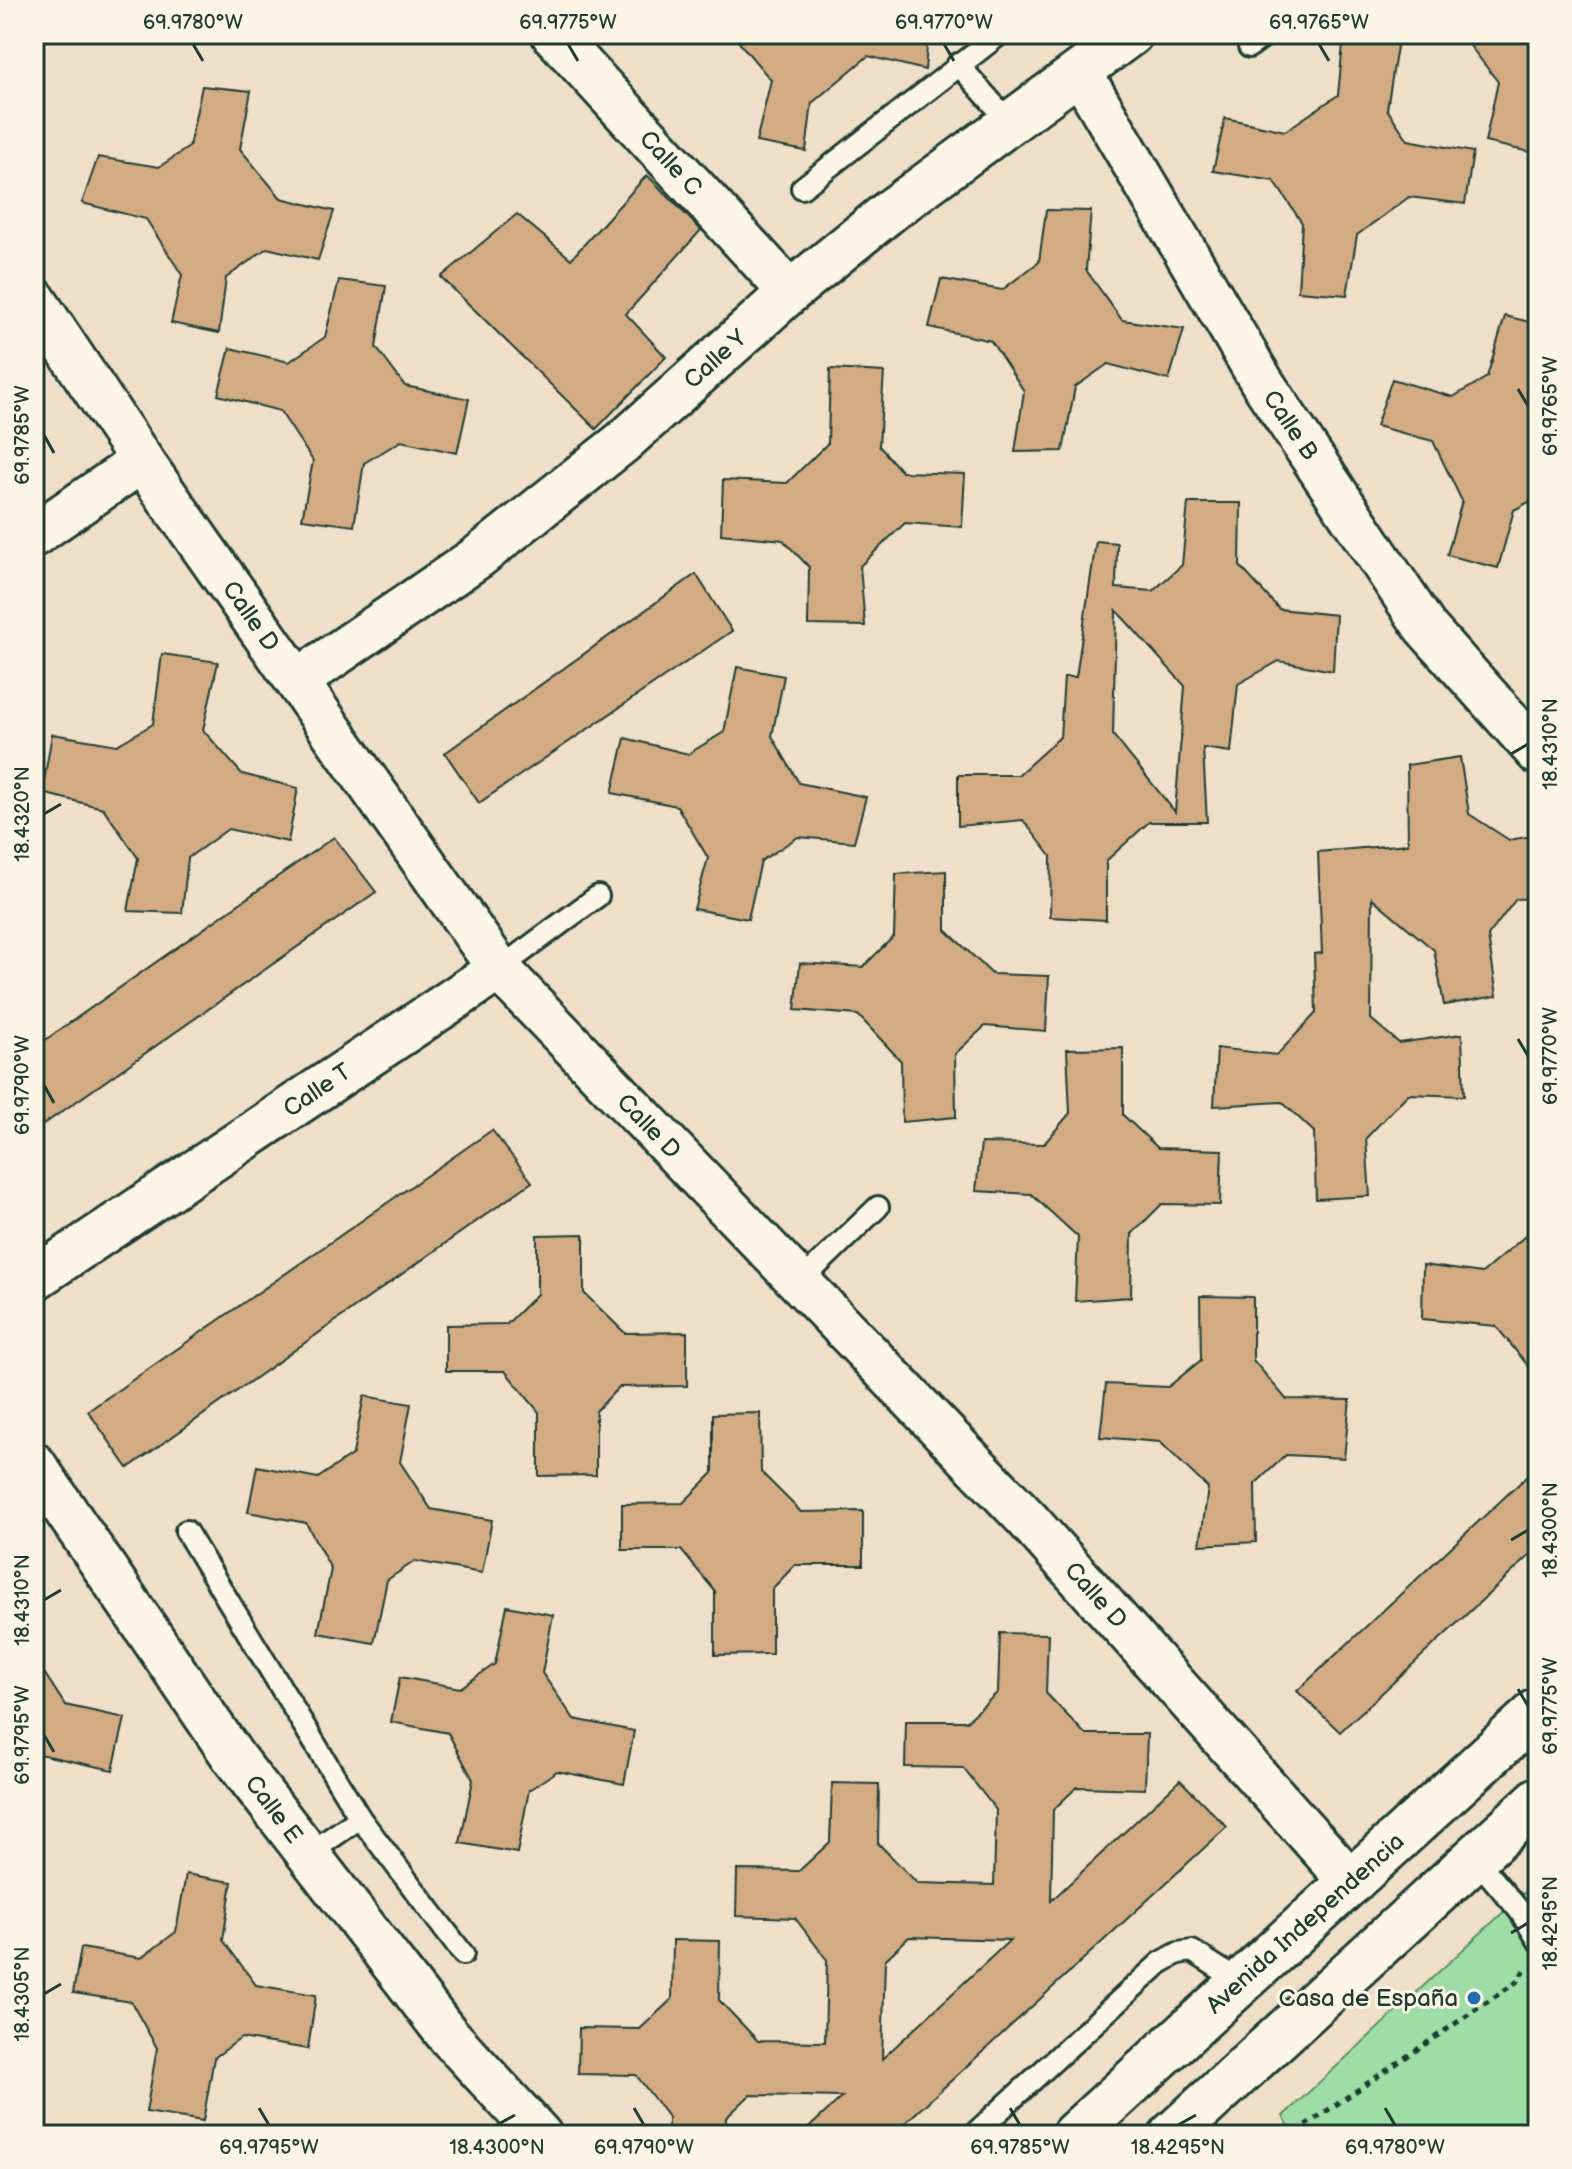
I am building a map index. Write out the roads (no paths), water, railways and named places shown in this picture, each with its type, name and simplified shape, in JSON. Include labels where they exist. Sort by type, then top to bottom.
[{"type":"main road","name":"Avenida Independencia","points":[[1074,2135],[1538,1711]]},
{"type":"main road","points":[[1172,2135],[1538,1800]]},
{"type":"street","name":"Calle C","points":[[553,34],[790,292]]},
{"type":"street","name":"Calle Y","points":[[297,681],[478,557],[623,442],[790,292],[890,211],[1131,34]]},
{"type":"street","name":"Calle B","points":[[1080,72],[1262,382],[1425,627],[1538,753]]},
{"type":"street","name":"Calle D","points":[[34,299],[142,461],[499,969],[1027,1519],[1352,1883]]},
{"type":"street","points":[[34,535],[142,461]]},
{"type":"street","name":"Calle T","points":[[34,1279],[499,969]]},
{"type":"street","name":"Calle E","points":[[34,1464],[234,1758],[447,2034],[540,2135]]},
{"type":"lane","points":[[802,188],[1000,34]]},
{"type":"lane","points":[[1249,47],[1267,34]]},
{"type":"lane","points":[[958,64],[1010,123]]},
{"type":"lane","name":"Calle T","points":[[499,969],[598,896]]},
{"type":"lane","points":[[800,1282],[878,1207]]},
{"type":"lane","points":[[186,1531],[360,1818],[463,1954]]},
{"type":"lane","points":[[308,1854],[360,1818]]},
{"type":"lane","points":[[1475,1858],[1519,1910],[1535,1948]]},
{"type":"lane","points":[[973,2135],[1160,1963],[1178,1953],[1192,1951],[1239,1981]]},
{"type":"place","name":"Casa de España","points":[[1474,1998]]}]
